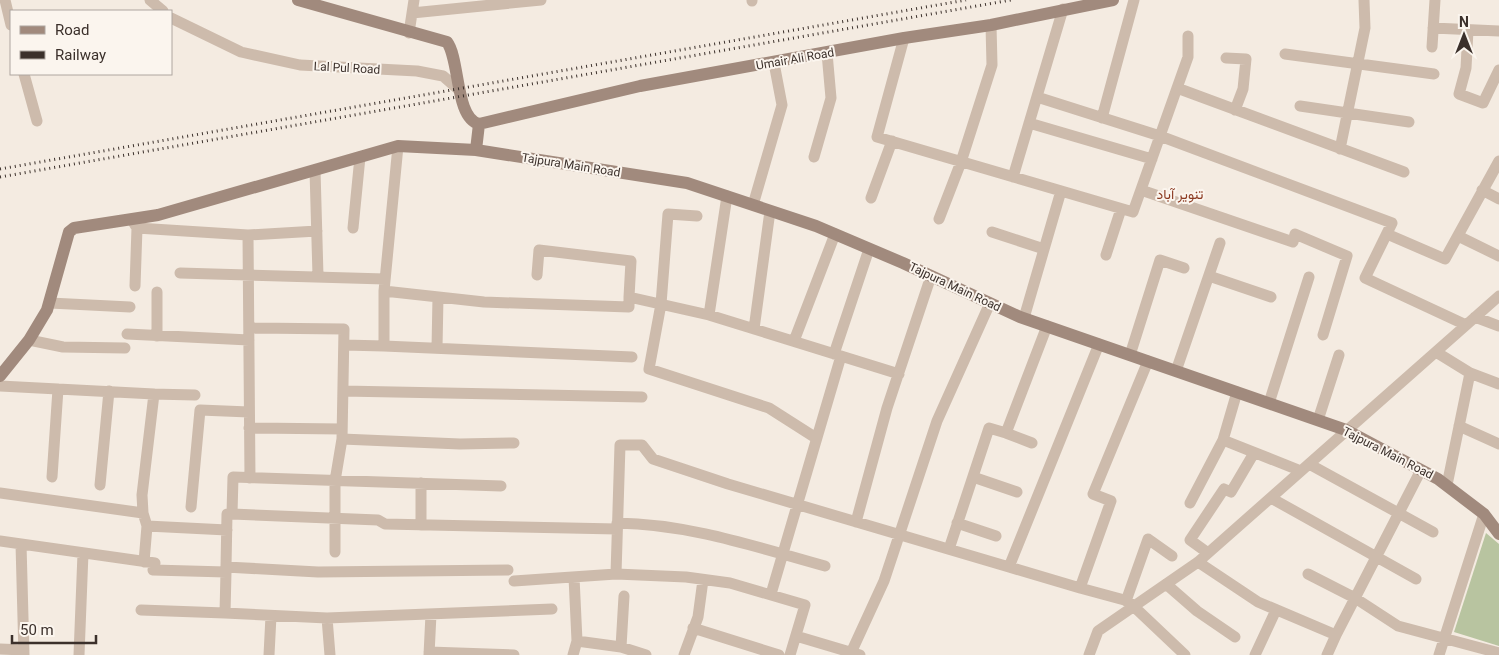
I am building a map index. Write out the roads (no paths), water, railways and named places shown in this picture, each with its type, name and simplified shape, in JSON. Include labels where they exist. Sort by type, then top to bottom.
[{"type":"street","points":[[5,0],[10,21]]},
{"type":"street","points":[[150,0],[162,10]]},
{"type":"street","points":[[298,0],[409,33],[447,42],[453,50],[458,89],[470,118],[479,124],[476,150]]},
{"type":"street","points":[[409,33],[414,0]]},
{"type":"street","points":[[412,13],[473,3],[541,0]]},
{"type":"street","name":"Umair Ali Road","points":[[479,124],[640,86],[904,38],[991,25],[1113,0]]},
{"type":"street","points":[[1102,118],[1134,0]]},
{"type":"street","points":[[1340,149],[1365,28],[1364,0]]},
{"type":"street","points":[[1432,47],[1436,0]]},
{"type":"street","points":[[1013,177],[1063,9]]},
{"type":"street","name":"Lal Pul Road","points":[[172,18],[241,52],[300,65],[417,71],[443,76],[458,89]]},
{"type":"street","points":[[939,219],[961,162],[992,65],[991,25]]},
{"type":"street","points":[[1434,28],[1499,31]]},
{"type":"street","points":[[1468,30],[1466,68],[1458,94],[1483,103],[1499,73]]},
{"type":"street","points":[[904,38],[877,137],[1133,212],[1188,57],[1188,36]]},
{"type":"street","points":[[814,157],[830,98],[827,53]]},
{"type":"street","points":[[1285,54],[1434,74]]},
{"type":"street","points":[[1226,58],[1246,59],[1243,89],[1235,110]]},
{"type":"street","points":[[752,205],[782,105],[774,63]]},
{"type":"street","points":[[24,75],[37,121]]},
{"type":"street","points":[[1177,88],[1404,172]]},
{"type":"street","points":[[1037,97],[1160,136],[1376,215],[1392,223],[1365,278],[1466,325]]},
{"type":"street","points":[[1300,106],[1409,122]]},
{"type":"street","points":[[1029,123],[1152,159]]},
{"type":"street","points":[[871,198],[892,141]]},
{"type":"street","points":[[384,346],[384,291],[398,146]]},
{"type":"street","name":"Tajpura Main Road","points":[[0,376],[29,340],[50,303],[69,232],[80,226],[134,224],[158,215],[398,146],[476,150],[687,183],[834,234],[1024,318],[1346,430],[1447,485],[1484,514],[1499,521]]},
{"type":"street","points":[[353,228],[360,157]]},
{"type":"street","points":[[1387,234],[1445,259],[1499,161]]},
{"type":"street","points":[[315,170],[318,276]]},
{"type":"street","points":[[1141,190],[1293,242],[1295,234],[1347,256],[1323,335]]},
{"type":"street","points":[[1482,190],[1499,199]]},
{"type":"street","points":[[1024,318],[1061,191]]},
{"type":"street","points":[[710,315],[727,196]]},
{"type":"street","points":[[1106,255],[1121,209]]},
{"type":"street","points":[[754,329],[770,211]]},
{"type":"street","points":[[697,216],[668,214],[660,304],[649,368],[769,408],[816,438]]},
{"type":"street","points":[[135,286],[134,224],[248,235],[317,231]]},
{"type":"street","points":[[992,232],[1044,249]]},
{"type":"street","points":[[794,341],[834,234]]},
{"type":"street","points":[[248,235],[250,478]]},
{"type":"street","points":[[1458,236],[1499,256]]},
{"type":"street","points":[[1176,371],[1220,243]]},
{"type":"street","points":[[771,594],[869,249]]},
{"type":"street","points":[[384,291],[484,302],[629,306],[631,261],[539,250],[537,275]]},
{"type":"street","points":[[1130,355],[1160,260],[1184,268]]},
{"type":"street","points":[[180,273],[386,279]]},
{"type":"street","points":[[856,522],[887,408],[931,276]]},
{"type":"street","points":[[1209,276],[1271,296]]},
{"type":"street","points":[[1269,403],[1309,277]]},
{"type":"street","points":[[157,292],[157,336]]},
{"type":"street","points":[[1089,655],[1098,631],[1130,603],[1166,584],[1198,562],[1499,296]]},
{"type":"street","points":[[437,348],[438,297]]},
{"type":"street","points":[[629,297],[710,315],[899,374]]},
{"type":"street","points":[[50,303],[130,307]]},
{"type":"street","points":[[796,636],[853,654],[884,581],[937,421],[990,303]]},
{"type":"street","points":[[1475,317],[1499,326]]},
{"type":"street","points":[[1006,433],[1047,326]]},
{"type":"street","points":[[249,328],[344,329],[342,434],[335,481],[335,552]]},
{"type":"street","points":[[127,334],[249,340]]},
{"type":"street","points":[[29,340],[63,347],[125,348]]},
{"type":"street","points":[[1009,567],[1099,344]]},
{"type":"street","points":[[344,345],[632,357]]},
{"type":"street","points":[[1436,352],[1470,373],[1499,384]]},
{"type":"street","points":[[1318,420],[1339,355]]},
{"type":"street","points":[[1080,588],[1111,501],[1093,494],[1148,361]]},
{"type":"street","points":[[1447,485],[1470,373]]},
{"type":"street","points":[[0,386],[195,395]]},
{"type":"street","points":[[52,478],[58,389]]},
{"type":"street","points":[[100,485],[109,391]]},
{"type":"street","points":[[343,391],[642,397]]},
{"type":"street","points":[[1190,503],[1223,440],[1237,392]]},
{"type":"street","points":[[144,562],[147,526],[143,513],[142,495],[154,394],[152,394]]},
{"type":"street","points":[[191,507],[200,410],[249,412]]},
{"type":"street","points":[[1459,426],[1499,444]]},
{"type":"street","points":[[249,428],[460,444],[514,443]]},
{"type":"street","points":[[949,549],[989,428],[1032,443]]},
{"type":"street","points":[[1223,440],[1254,453],[1305,467],[1433,532]]},
{"type":"street","points":[[616,574],[620,445],[642,445],[653,460],[1130,603],[1185,655]]},
{"type":"street","points":[[1208,553],[1190,540],[1224,489],[1232,492],[1254,453]]},
{"type":"street","points":[[1327,655],[1421,470]]},
{"type":"street","points":[[973,477],[1017,492]]},
{"type":"street","points":[[232,514],[233,478],[501,486]]},
{"type":"street","points":[[421,483],[421,525]]},
{"type":"street","points":[[0,493],[143,513]]},
{"type":"street","points":[[1271,498],[1375,558],[1416,579]]},
{"type":"street","points":[[225,613],[227,514],[335,518],[349,521],[378,520],[385,524],[421,525],[617,526],[650,524],[701,531],[825,566]]},
{"type":"street","points":[[1438,655],[1484,514]]},
{"type":"street","name":"Tajpura Main Road","points":[[1484,514],[1499,534]]},
{"type":"street","points":[[957,524],[996,536]]},
{"type":"street","points":[[147,526],[227,530]]},
{"type":"street","points":[[1130,603],[1148,539],[1172,556]]},
{"type":"street","points":[[0,541],[155,563],[153,570],[226,569],[318,572],[508,570]]},
{"type":"street","points":[[0,649],[24,652],[21,544]]},
{"type":"street","points":[[79,655],[83,553]]},
{"type":"street","points":[[1198,562],[1258,602],[1336,635]]},
{"type":"street","points":[[514,581],[616,574],[730,583],[805,605],[790,655]]},
{"type":"street","points":[[1308,574],[1355,598],[1398,626],[1499,653]]},
{"type":"street","points":[[573,655],[577,641],[574,577]]},
{"type":"street","points":[[684,655],[701,603],[703,580]]},
{"type":"street","points":[[1166,584],[1198,611],[1235,637]]},
{"type":"street","points":[[621,647],[624,596]]},
{"type":"street","points":[[141,610],[327,618],[552,609]]},
{"type":"street","points":[[1255,655],[1276,610]]},
{"type":"street","points":[[431,614],[429,654],[514,655]]},
{"type":"street","points":[[269,655],[271,616]]},
{"type":"street","points":[[327,618],[330,655]]},
{"type":"street","points":[[693,628],[778,655]]},
{"type":"street","points":[[577,641],[621,647],[646,655]]},
{"type":"railway","points":[[0,169],[966,0]]},
{"type":"railway","points":[[0,177],[1011,0]]},
{"type":"district","name":"تنویر آباد","points":[[1180,194]]}]
